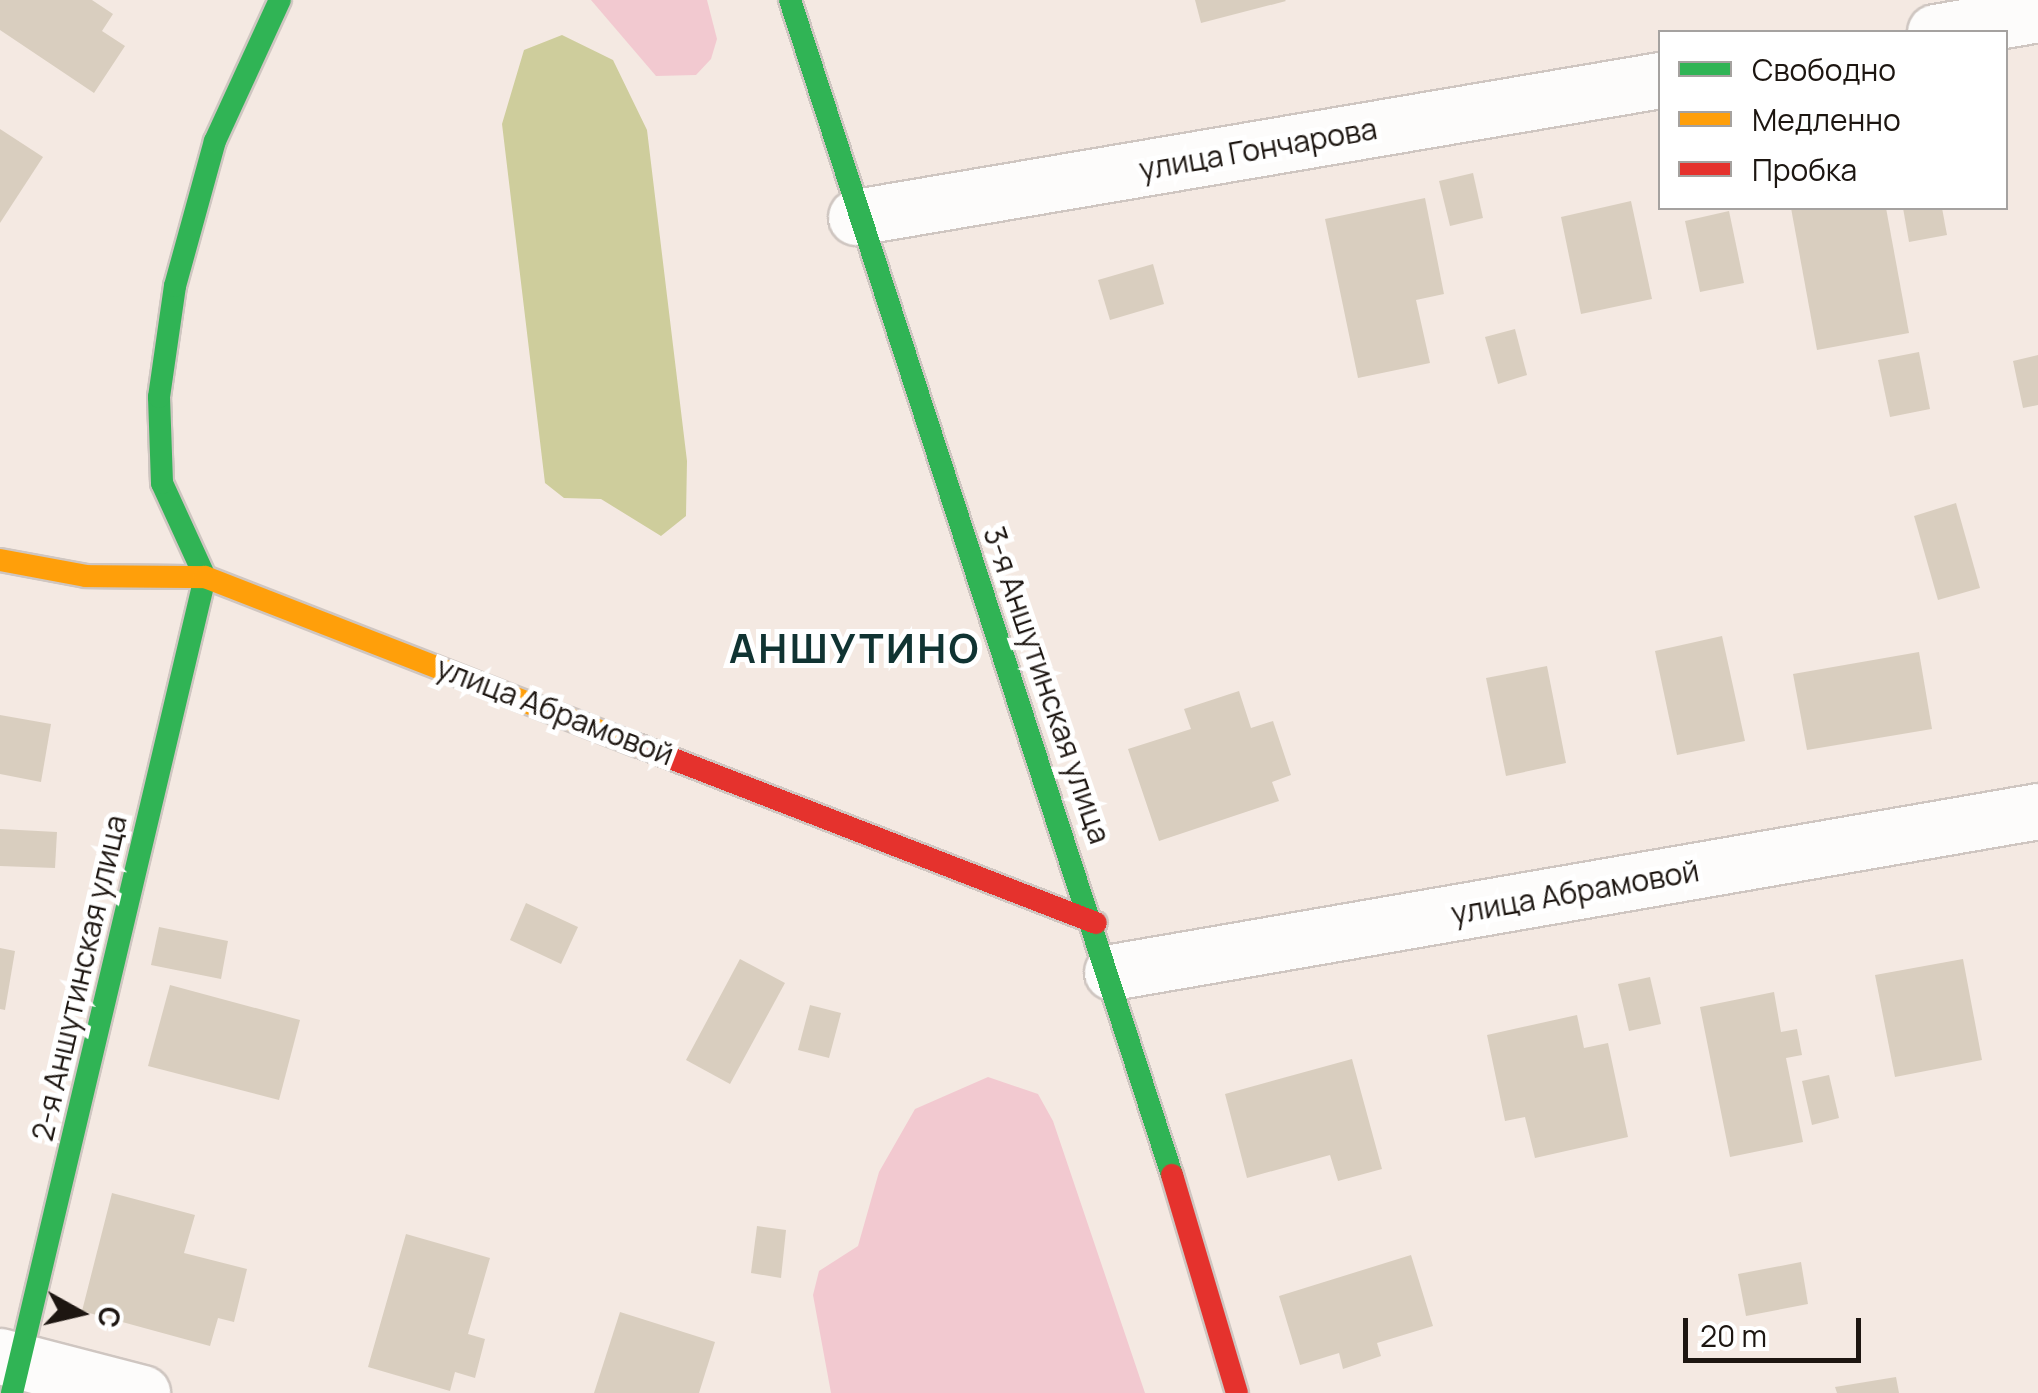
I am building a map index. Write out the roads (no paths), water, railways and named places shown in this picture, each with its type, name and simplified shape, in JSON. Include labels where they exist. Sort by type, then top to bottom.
[{"type":"street","points":[[205,577],[162,483],[159,397],[175,286],[215,141],[280,0]]},
{"type":"street","name":"3-я Аншутинская улица","points":[[790,0],[856,217],[1104,948],[1237,1393]]},
{"type":"street","points":[[1946,30],[2038,14]]},
{"type":"street","name":"улица Гончарова","points":[[856,217],[1658,80]]},
{"type":"street","name":"улица Абрамовой","points":[[0,560],[86,576],[205,577],[1104,948],[2038,812]]},
{"type":"street","name":"2-я Аншутинская улица","points":[[11,1370],[205,577]]},
{"type":"street","points":[[11,1370],[142,1393]]},
{"type":"district","name":"АНШУТИНО","points":[[855,648]]}]
